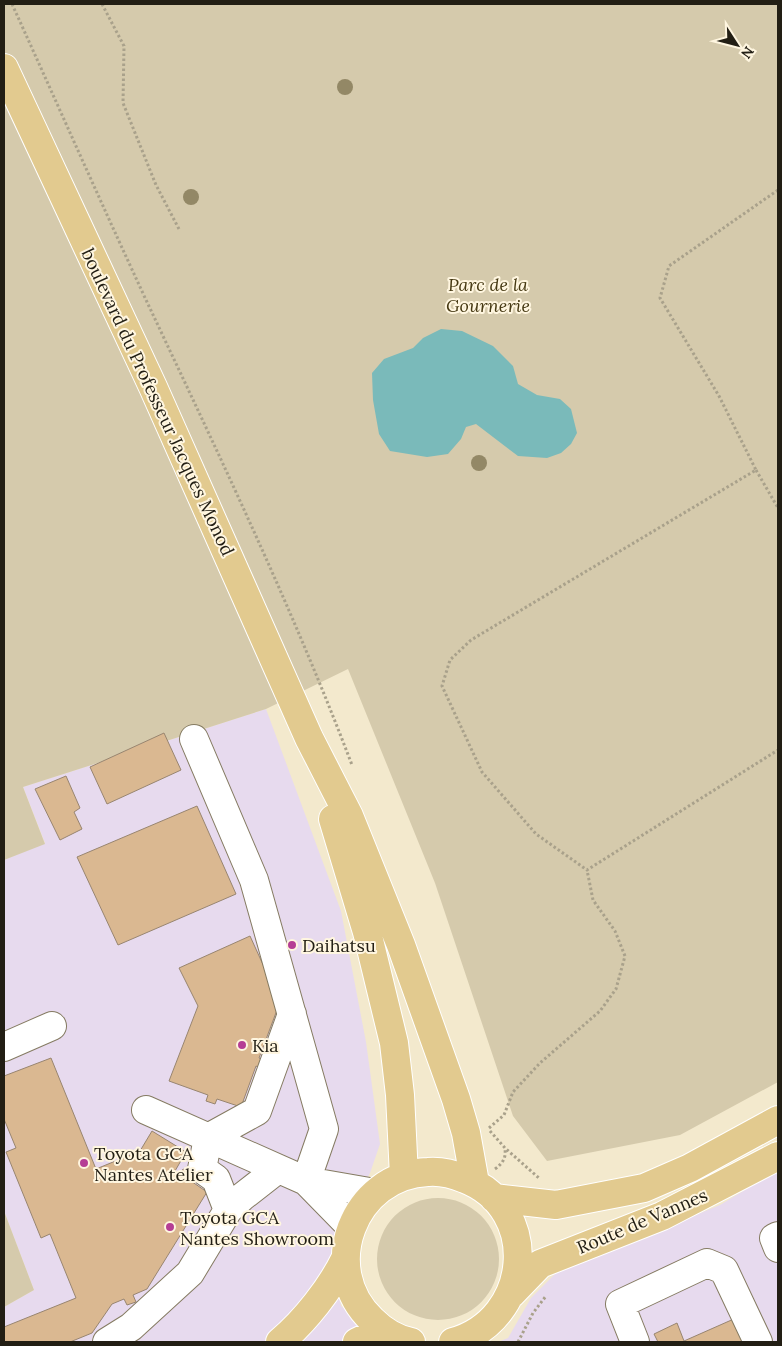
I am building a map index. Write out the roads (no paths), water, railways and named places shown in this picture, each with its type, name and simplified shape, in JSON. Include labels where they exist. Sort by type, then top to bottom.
[{"type":"main road","name":"boulevard du Professeur Jacques Monod","points":[[4,68],[153,387],[309,738]]},
{"type":"main road","points":[[309,738],[367,932],[394,1043],[400,1096],[404,1176]]},
{"type":"main road","points":[[309,738],[349,816],[401,944],[464,1124],[485,1191],[509,1219],[517,1243],[518,1269],[506,1303],[499,1342]]},
{"type":"main road","name":"Route de Vannes","points":[[345,1259],[346,1243],[351,1227],[361,1209],[375,1193],[388,1183],[404,1176],[428,1172],[452,1174],[485,1191],[556,1205],[644,1188],[690,1168],[778,1120]]},
{"type":"main road","name":"Route de Vannes","points":[[453,1342],[466,1339],[484,1328],[540,1264],[662,1216],[778,1156]]},
{"type":"main road","points":[[345,1259],[349,1286],[362,1311],[382,1330],[402,1340],[411,1342]]},
{"type":"main road","points":[[280,1342],[314,1306],[339,1272],[345,1259]]},
{"type":"main road","points":[[357,1342],[382,1330]]},
{"type":"street","points":[[194,739],[254,880],[324,1128],[306,1181]]},
{"type":"street","points":[[208,1138],[257,1111],[292,1014]]},
{"type":"street","points":[[4,1047],[52,1026]]},
{"type":"street","points":[[146,1110],[306,1181],[375,1193]]},
{"type":"street","points":[[208,1138],[202,1169],[216,1179],[228,1210]]},
{"type":"street","points":[[107,1342],[132,1327],[190,1273],[228,1210],[278,1170]]},
{"type":"street","points":[[306,1181],[351,1227]]},
{"type":"street","points":[[778,1236],[774,1238],[778,1248]]},
{"type":"street","points":[[635,1342],[620,1304],[708,1263],[724,1270],[758,1342]]},
{"type":"water","points":[[441,329],[462,331],[493,346],[513,366],[518,384],[537,395],[560,399],[571,409],[577,433],[571,444],[561,453],[547,458],[518,456],[476,424],[466,427],[461,439],[448,454],[427,457],[390,451],[379,434],[373,400],[372,373],[384,359],[413,348],[423,338]]},
{"type":"place","name":"Daihatsu","points":[[292,945]]},
{"type":"place","name":"Kia","points":[[242,1045]]},
{"type":"place","name":"Toyota GCA Nantes Atelier","points":[[84,1163]]},
{"type":"place","name":"Toyota GCA Nantes Showroom","points":[[170,1227]]},
{"type":"park label","name":"Parc de la Gournerie","points":[[488,294]]}]
